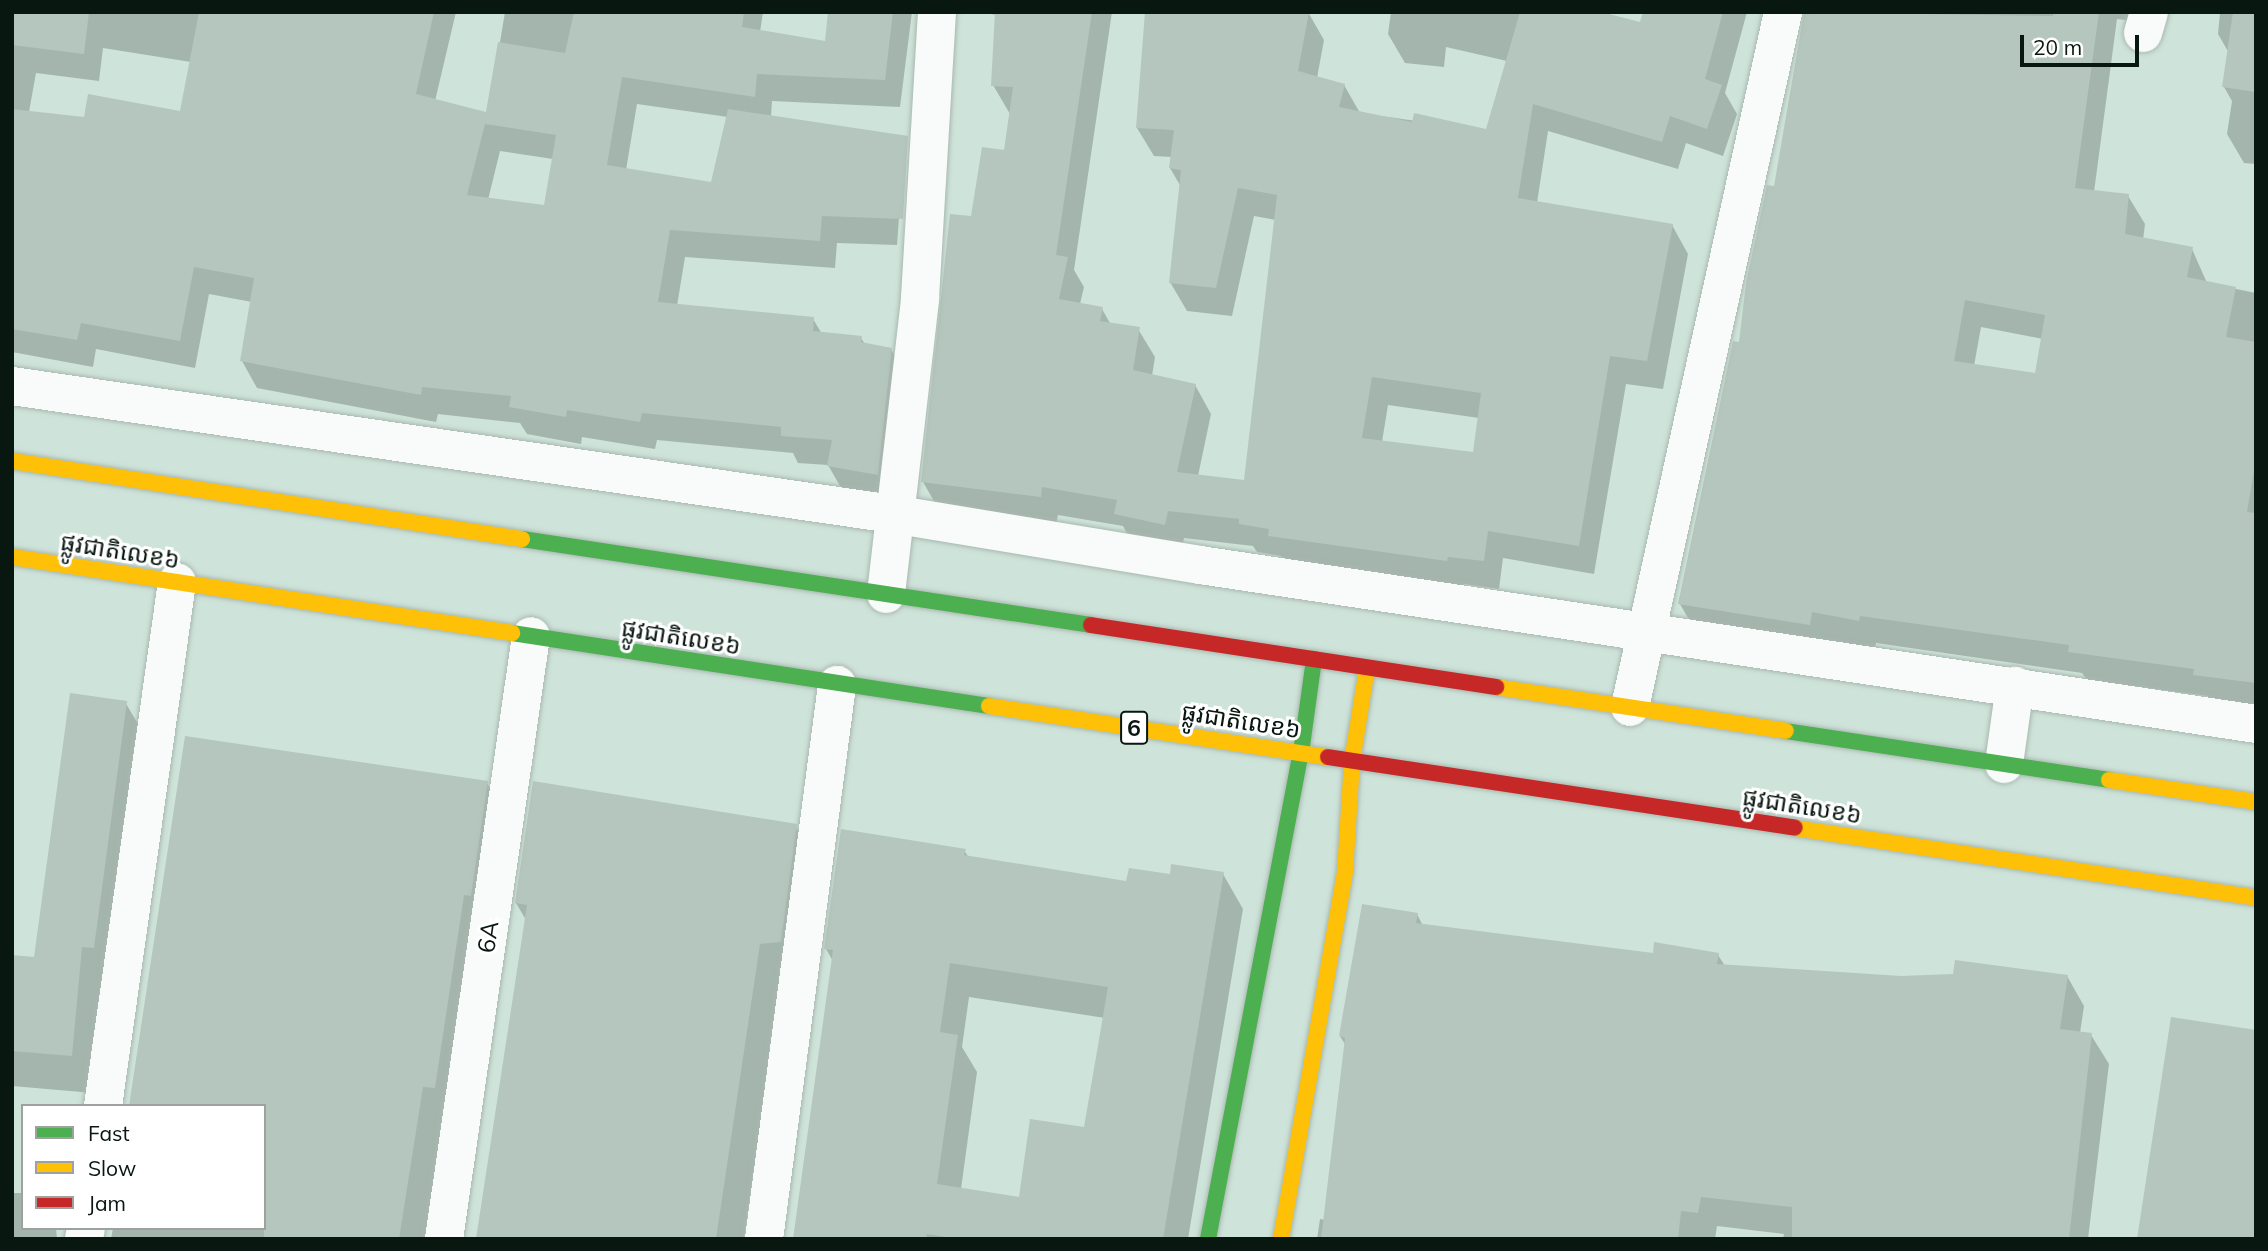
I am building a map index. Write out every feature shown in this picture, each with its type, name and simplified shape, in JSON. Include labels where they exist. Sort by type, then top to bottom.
[{"type":"main road","points":[[12,461],[2256,802]]},
{"type":"main road","name":"ផ្លូវជាតិលេខ៦","points":[[12,557],[837,685],[2256,898]]},
{"type":"main road","points":[[1208,1239],[1301,753],[1314,659]]},
{"type":"main road","points":[[1281,1239],[1345,872],[1352,761],[1367,668]]},
{"type":"street","points":[[886,594],[893,514],[920,298],[937,12]]},
{"type":"street","points":[[1630,707],[1645,629],[1783,12]]},
{"type":"street","points":[[12,386],[893,514],[1200,565],[1645,629],[2256,724]]},
{"type":"street","points":[[103,1104],[177,582]]},
{"type":"street","name":"6A","points":[[444,1239],[531,636]]},
{"type":"street","points":[[764,1239],[837,685]]},
{"type":"street","points":[[2004,764],[2015,686]]},
{"type":"building","points":[[12,12],[89,12],[84,54],[12,45]]},
{"type":"building","points":[[199,12],[434,12],[416,94],[486,112],[498,42],[565,53],[574,12],[744,12],[742,27],[825,41],[828,12],[893,12],[885,80],[757,74],[755,97],[622,77],[607,165],[711,182],[728,109],[908,136],[903,219],[822,216],[820,241],[670,230],[658,302],[814,317],[813,331],[862,336],[861,342],[892,348],[878,475],[827,466],[832,440],[781,436],[781,427],[642,413],[640,422],[567,410],[566,417],[509,407],[511,396],[422,387],[421,395],[240,361],[254,278],[194,267],[180,341],[81,323],[77,340],[12,329],[12,109],[84,117],[88,94],[180,111]],"holes":[[[485,124],[556,135],[544,205],[467,195]]]},
{"type":"building","points":[[995,12],[1092,12],[1056,255],[1068,257],[1059,299],[1103,307],[1100,321],[1140,327],[1133,370],[1196,384],[1177,472],[1244,480],[1277,195],[1238,188],[1216,288],[1169,283],[1181,170],[1169,168],[1174,130],[1136,128],[1145,12],[1309,12],[1298,71],[1345,84],[1339,107],[1412,122],[1414,113],[1486,129],[1520,12],[1601,12],[1640,22],[1643,12],[1723,12],[1705,79],[1722,85],[1707,129],[1670,116],[1662,142],[1533,104],[1518,198],[1673,224],[1647,361],[1610,356],[1579,546],[1488,531],[1484,561],[1448,557],[1447,561],[1268,536],[1269,529],[1239,524],[1239,519],[1168,511],[1165,525],[1114,514],[1117,500],[1042,487],[1041,497],[921,482],[950,214],[971,216],[982,147],[1004,150],[1013,87],[991,86]],"holes":[[[1372,377],[1481,393],[1473,452],[1362,438]]]},
{"type":"building","points":[[1804,12],[2053,16],[2053,12],[2099,12],[2075,188],[2129,194],[2125,234],[2193,247],[2187,277],[2236,287],[2226,337],[2256,342],[2256,459],[2247,512],[2256,513],[2256,683],[2193,675],[2194,669],[2068,652],[2069,645],[1860,616],[1859,621],[1812,612],[1810,625],[1678,604],[1733,341],[1739,342],[1746,283],[1767,185],[1774,186]],"holes":[[[1965,300],[2045,315],[2035,373],[1954,361]]]},
{"type":"building","points":[[2233,12],[2256,12],[2256,92],[2222,87]]},
{"type":"building","points":[[70,693],[127,701],[94,948],[82,947],[72,1056],[12,1051],[12,955],[34,957]]},
{"type":"building","points":[[185,736],[488,781],[471,896],[464,895],[435,1088],[423,1087],[399,1239],[264,1239],[266,1104],[129,1104]]},
{"type":"building","points":[[533,781],[797,824],[781,942],[760,944],[716,1239],[476,1239],[527,905],[515,903]]},
{"type":"building","points":[[841,829],[966,849],[964,855],[1126,881],[1129,868],[1170,874],[1171,864],[1224,872],[1163,1239],[959,1239],[927,1234],[926,1239],[793,1239],[833,950],[824,949]],"holes":[[[950,963],[1108,987],[1084,1127],[1030,1119],[1019,1197],[937,1184],[958,1035],[940,1032]]]},
{"type":"building","points":[[1362,904],[1418,913],[1416,923],[1653,953],[1654,942],[1719,953],[1717,964],[1901,976],[1953,974],[1955,960],[2068,975],[2060,1029],[2092,1033],[2069,1239],[1792,1239],[1792,1207],[1701,1197],[1698,1213],[1681,1211],[1678,1239],[1321,1239],[1345,1038],[1339,1036]]},
{"type":"building","points":[[2171,1017],[2256,1030],[2256,1239],[2137,1239]]},
{"type":"traffic: fast","points":[[522,539],[1091,625]]},
{"type":"traffic: fast","points":[[512,633],[989,706]]},
{"type":"traffic: fast","points":[[1208,1239],[1301,753],[1314,659]]},
{"type":"traffic: fast","points":[[1786,731],[2109,780]]},
{"type":"traffic: slow","points":[[12,461],[522,539]]},
{"type":"traffic: slow","points":[[12,557],[512,633]]},
{"type":"traffic: slow","points":[[1281,1239],[1345,872],[1352,761],[1367,668]]},
{"type":"traffic: slow","points":[[1496,687],[1786,731]]},
{"type":"traffic: slow","points":[[989,706],[1328,757]]},
{"type":"traffic: slow","points":[[2109,780],[2256,802]]},
{"type":"traffic: slow","points":[[1795,828],[2256,898]]},
{"type":"traffic: jam","points":[[1091,625],[1496,687]]},
{"type":"traffic: jam","points":[[1328,757],[1795,828]]}]
